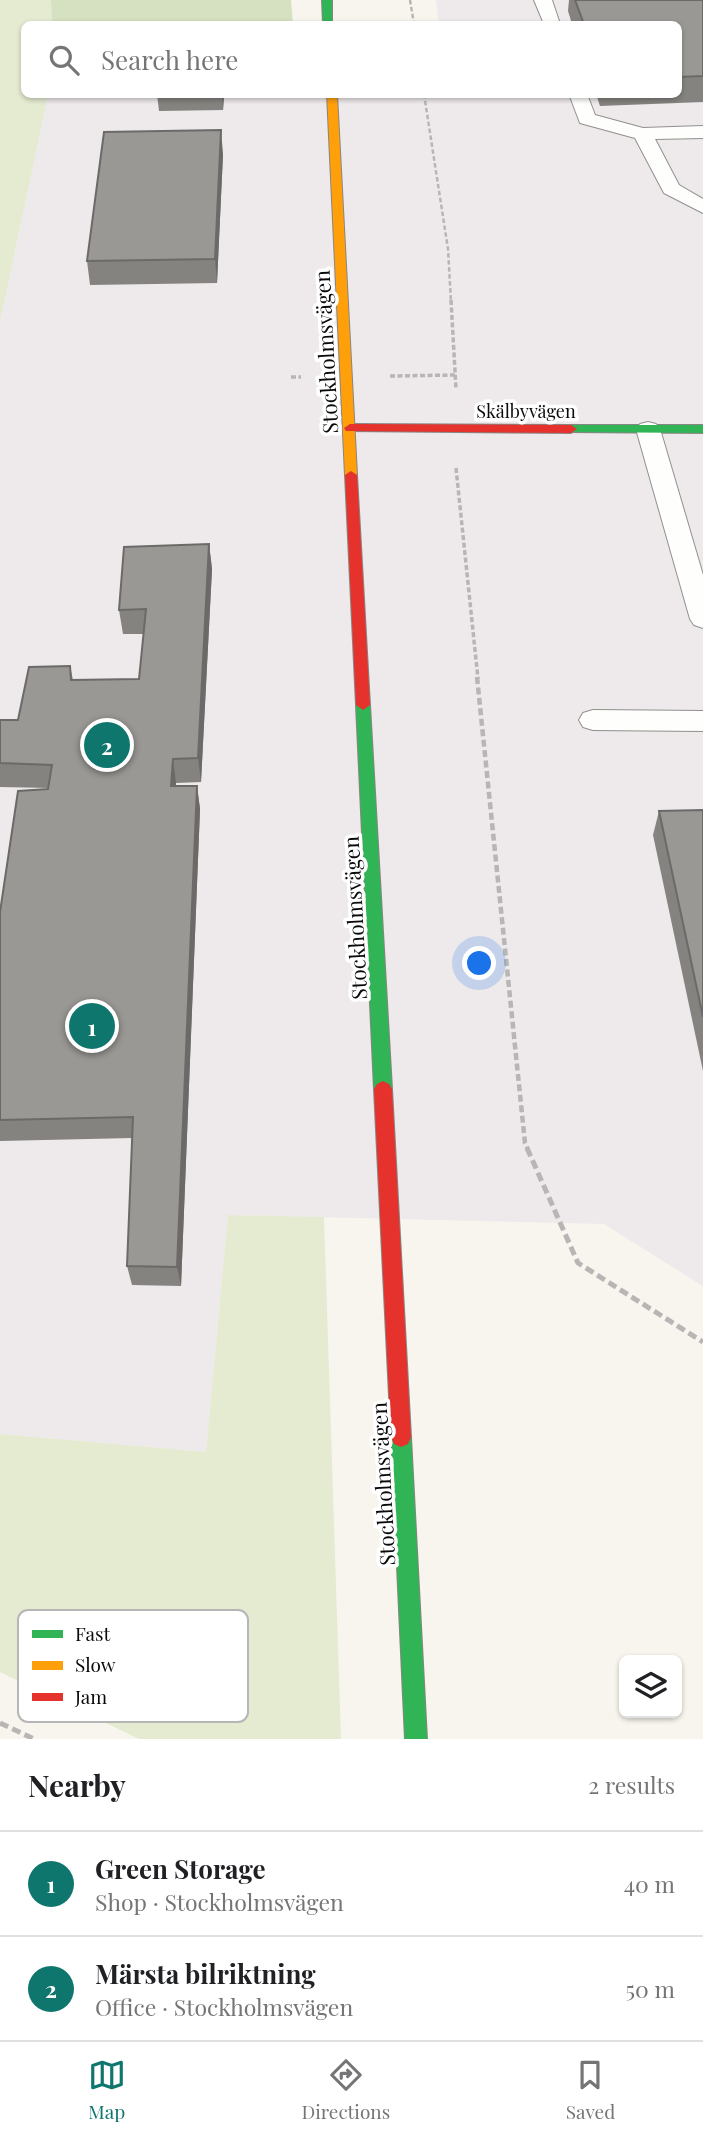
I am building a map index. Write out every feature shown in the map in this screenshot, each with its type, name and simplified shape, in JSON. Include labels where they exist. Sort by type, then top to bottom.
[{"type":"street","points":[[327,0],[328,21]]},
{"type":"street","name":"Stockholmsvägen","points":[[332,98],[416,1739]]},
{"type":"street","name":"Skälbyvägen","points":[[350,428],[703,429]]},
{"type":"lane","points":[[543,0],[551,21]]},
{"type":"lane","points":[[579,98],[587,119],[643,134],[703,132]]},
{"type":"lane","points":[[643,134],[671,189],[703,207]]},
{"type":"lane","points":[[648,429],[703,619]]},
{"type":"lane","points":[[593,720],[703,721]]},
{"type":"path","points":[[410,0],[414,21]]},
{"type":"path","points":[[425,98],[448,249],[457,384],[453,430],[525,1143],[578,1263],[703,1342]]},
{"type":"path","points":[[0,1723],[34,1739]]},
{"type":"shaded area","points":[[436,0],[703,0],[703,1286],[604,1224],[228,1215],[206,1452],[0,1434],[0,322],[47,98],[682,98],[682,21],[439,21]]},
{"type":"green space","points":[[0,0],[51,0],[52,21],[21,21],[21,98],[47,98],[0,322]]},
{"type":"green space","points":[[51,0],[291,0],[293,21],[52,21]]},
{"type":"green space","points":[[228,1215],[324,1217],[341,1739],[139,1739],[104,1722],[248,1722],[248,1610],[18,1610],[18,1681],[0,1672],[0,1434],[206,1452]]},
{"type":"building","points":[[575,0],[703,0],[703,76],[682,77],[682,21],[583,21]]},
{"type":"building","points":[[221,130],[215,259],[87,261],[104,132]]},
{"type":"building","points":[[209,544],[198,758],[173,759],[171,786],[197,786],[177,1267],[127,1266],[133,1117],[0,1120],[0,912],[18,791],[48,789],[52,765],[0,763],[0,720],[18,720],[29,667],[70,666],[71,680],[139,679],[146,609],[119,610],[124,547]]},
{"type":"building","points":[[703,810],[703,1017],[659,811]]},
{"type":"traffic: fast","points":[[327,0],[328,21]]},
{"type":"traffic: fast","points":[[571,429],[703,429]]},
{"type":"traffic: fast","points":[[363,705],[383,1089]]},
{"type":"traffic: fast","points":[[401,1437],[416,1739]]},
{"type":"traffic: slow","points":[[332,98],[351,475]]},
{"type":"traffic: jam","points":[[350,428],[571,429]]},
{"type":"traffic: jam","points":[[351,475],[363,705]]},
{"type":"traffic: jam","points":[[383,1089],[401,1437]]},
{"type":"place","name":"Märsta bilriktning","points":[[107,745]]},
{"type":"place","name":"Green Storage","points":[[92,1026]]}]
